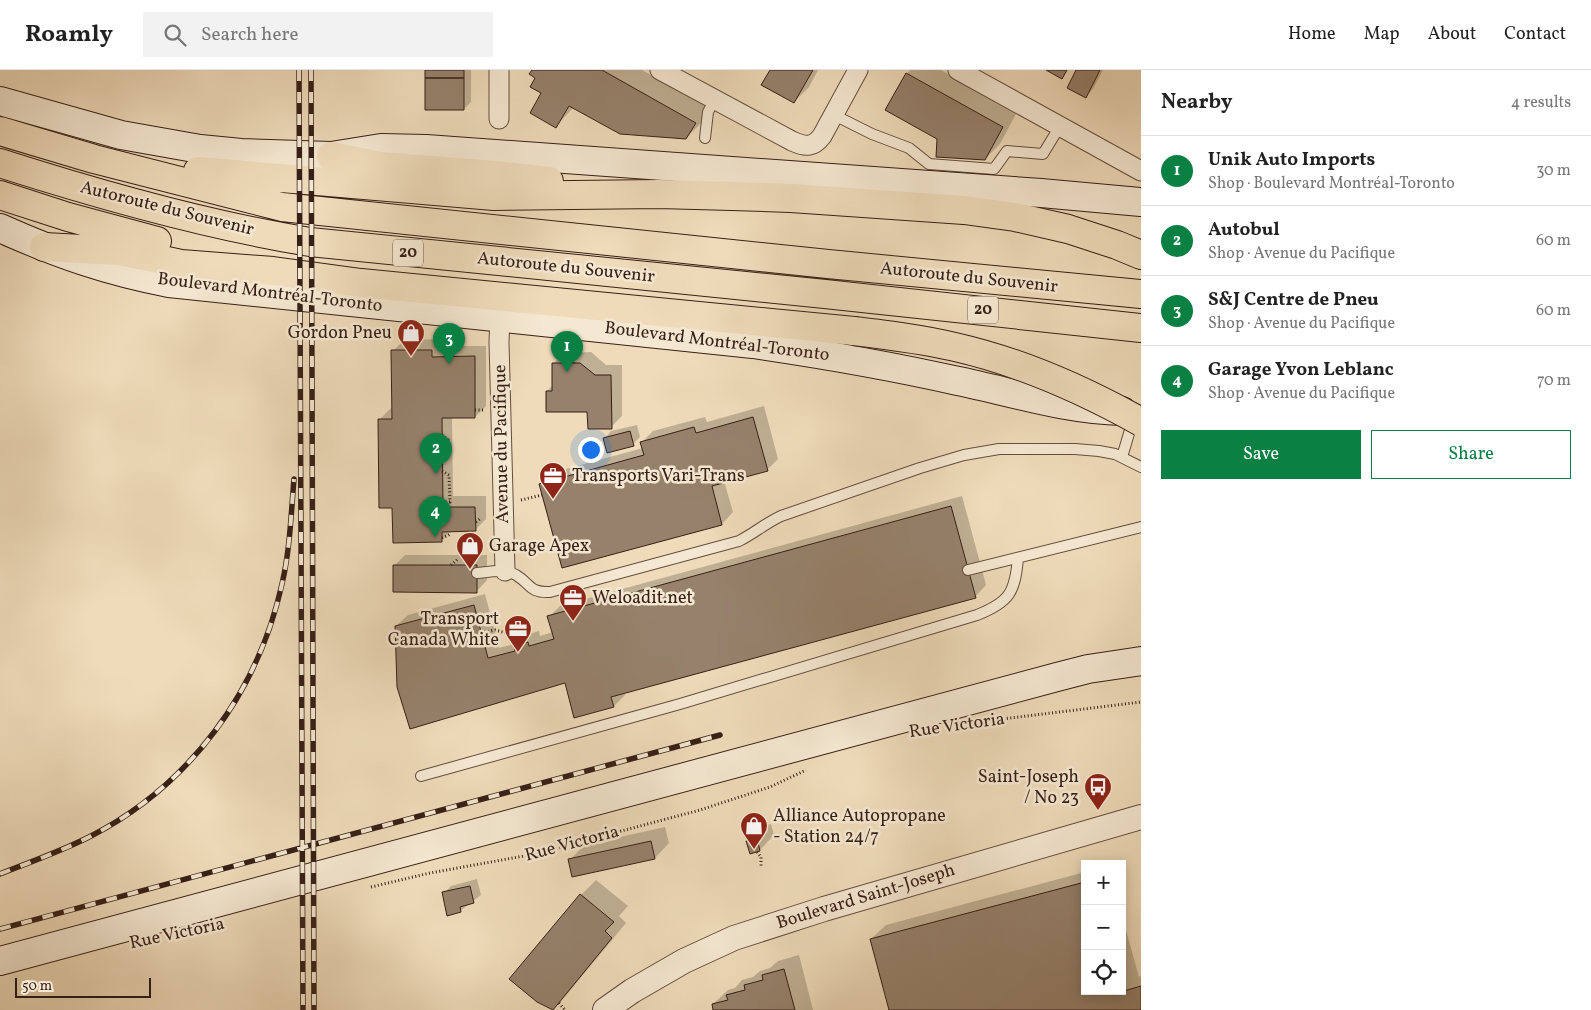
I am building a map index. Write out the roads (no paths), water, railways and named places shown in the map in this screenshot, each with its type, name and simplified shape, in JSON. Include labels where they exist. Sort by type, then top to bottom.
[{"type":"highway","name":"Autoroute du Souvenir","points":[[0,131],[94,159],[282,206],[828,264],[1141,294]]},
{"type":"highway","points":[[331,156],[381,166],[496,175],[659,194]]},
{"type":"highway","points":[[94,159],[261,178],[494,196],[659,194],[781,197],[964,210],[1015,217],[1077,232],[1141,255]]},
{"type":"highway","name":"Autoroute du Souvenir","points":[[0,163],[104,194],[204,220],[310,242],[1141,328]]},
{"type":"highway","points":[[0,195],[109,229],[273,271]]},
{"type":"highway","points":[[44,247],[120,251],[181,264],[273,271],[361,283],[854,331],[930,342],[1009,362],[1065,383],[1139,415]]},
{"type":"main road","points":[[0,101],[121,135],[180,147],[241,153],[331,156],[381,148],[426,149],[1041,192],[1141,202]]},
{"type":"main road","name":"Boulevard Montréal-Toronto","points":[[0,228],[44,247],[107,270],[170,284],[674,334],[793,350],[926,374],[1075,407],[1139,415]]},
{"type":"main road","name":"Rue Victoria","points":[[0,961],[1056,677],[1088,669],[1141,661]]},
{"type":"street","points":[[498,119],[499,70]]},
{"type":"street","points":[[660,70],[792,141],[808,146],[819,140],[858,70]]},
{"type":"street","points":[[958,70],[1141,171]]},
{"type":"street","points":[[792,175],[802,162],[808,146]]},
{"type":"street","name":"Avenue du Pacifique","points":[[500,318],[505,571]]},
{"type":"street","name":"Boulevard Saint-Joseph","points":[[605,1010],[677,964],[734,938],[824,908],[1141,817]]},
{"type":"lane","points":[[705,138],[708,112],[715,100]]},
{"type":"lane","points":[[834,115],[872,134],[909,148],[929,164],[994,169],[1008,151],[1043,154],[1060,126]]},
{"type":"lane","points":[[1122,457],[1139,415]]},
{"type":"lane","points":[[477,573],[505,571],[516,575],[533,590],[550,592],[739,541],[781,516],[915,470],[983,451],[1013,448],[1099,451],[1122,457],[1141,467]]},
{"type":"lane","points":[[968,570],[1141,527]]},
{"type":"lane","points":[[422,776],[680,704],[977,615],[1000,605],[1007,597],[1016,580],[1018,558]]},
{"type":"railway","points":[[299,70],[303,1010]]},
{"type":"railway","points":[[311,70],[314,1010]]},
{"type":"railway","points":[[0,874],[91,836],[127,815],[159,790],[189,762],[215,731],[237,698],[256,662],[271,624],[287,558],[294,479]]},
{"type":"railway","points":[[0,929],[720,735]]},
{"type":"place","name":"Gordon Pneu","points":[[411,357]]},
{"type":"place","name":"S&J Centre de Pneu","points":[[449,364]]},
{"type":"place","name":"Unik Auto Imports","points":[[567,372]]},
{"type":"place","name":"Autobul","points":[[436,474]]},
{"type":"place","name":"Transports Vari-Trans","points":[[553,500]]},
{"type":"place","name":"Garage Yvon Leblanc","points":[[435,537]]},
{"type":"place","name":"Garage Apex","points":[[470,570]]},
{"type":"place","name":"Weloadit.net","points":[[573,622]]},
{"type":"place","name":"Transport Canada White","points":[[518,653]]},
{"type":"place","name":"Saint-Joseph / No 23","points":[[1098,811]]},
{"type":"place","name":"Alliance Autopropane - Station 24/7","points":[[754,850]]}]
